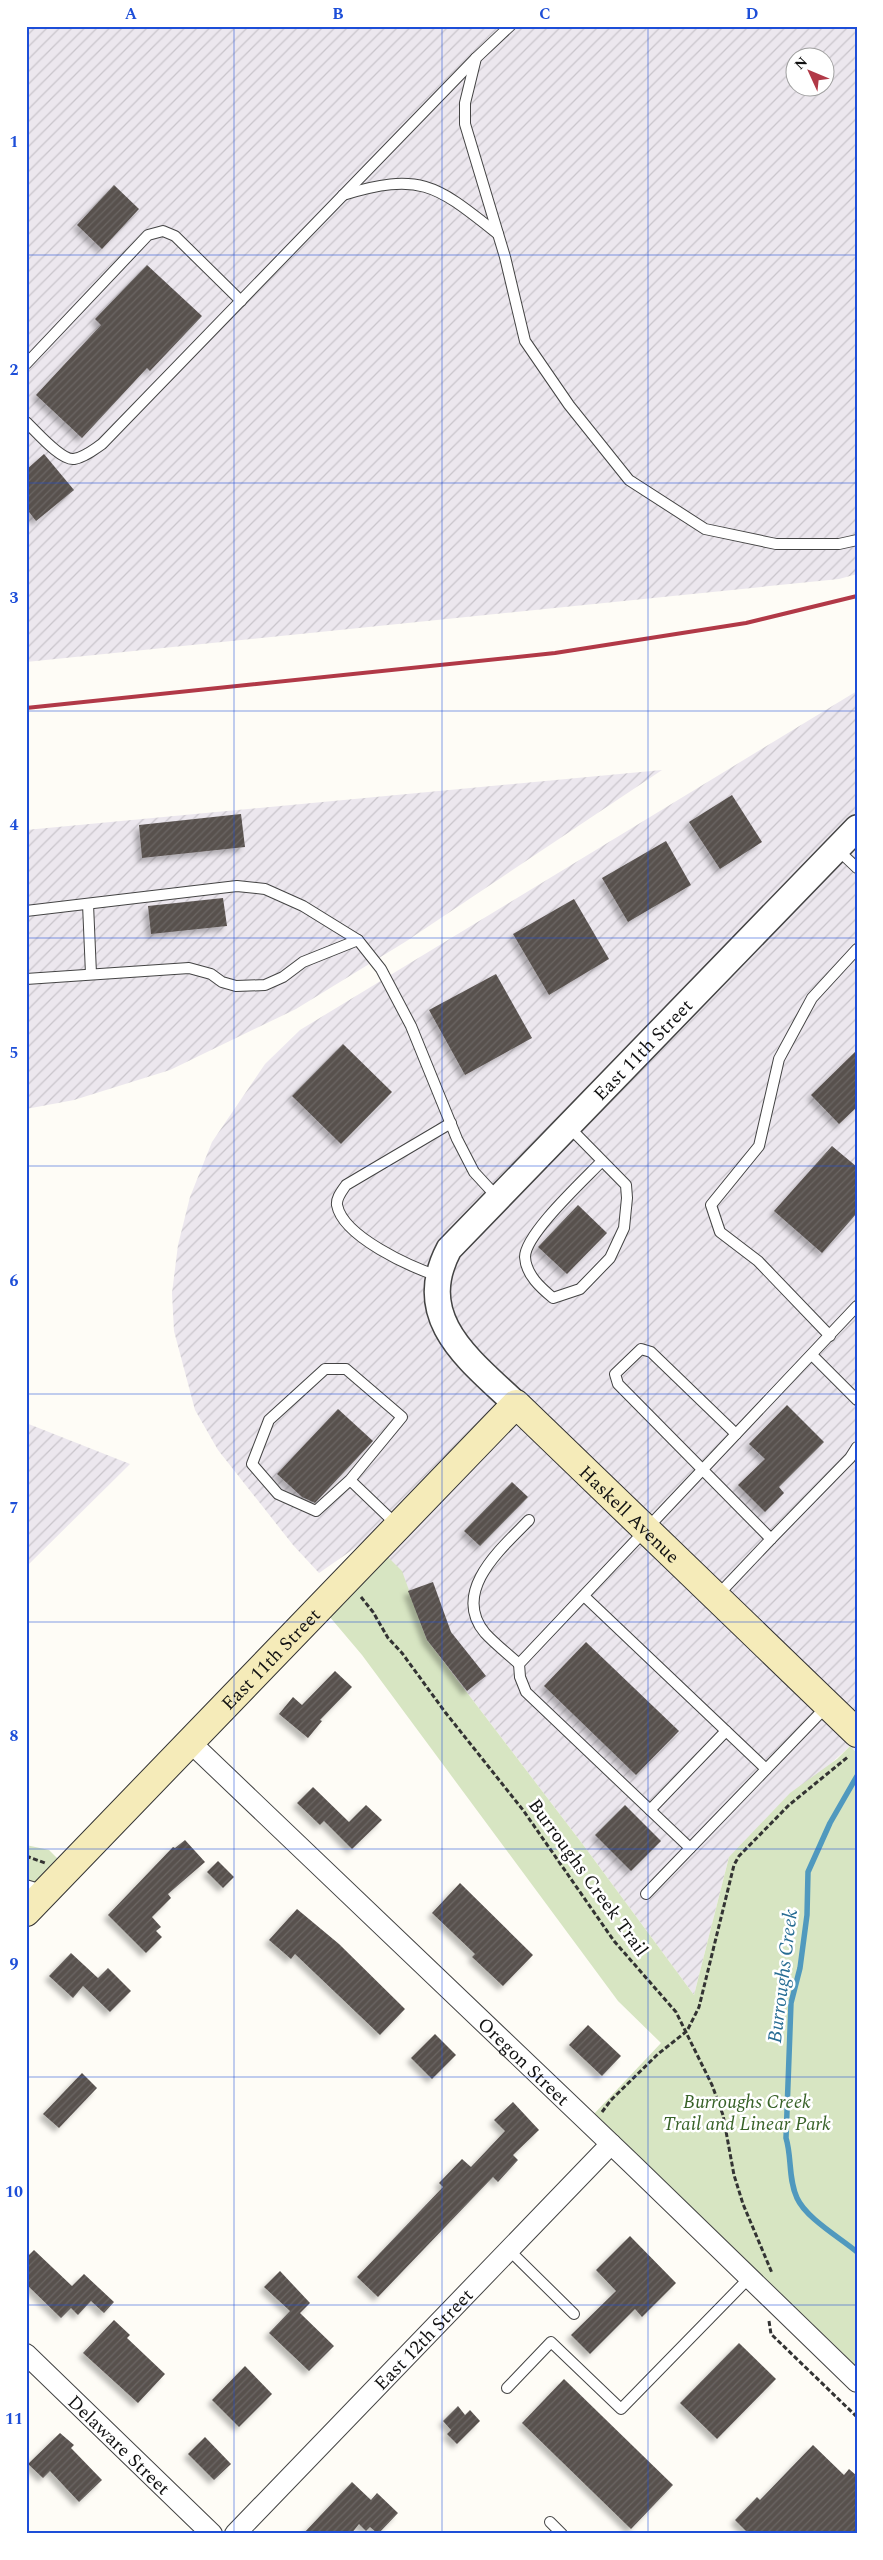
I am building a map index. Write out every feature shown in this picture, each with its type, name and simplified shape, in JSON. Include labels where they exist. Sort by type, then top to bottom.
[{"type":"main road","name":"East 11th Street","points":[[26,1912],[36,1888],[190,1742],[516,1404]]},
{"type":"main road","name":"Haskell Avenue","points":[[516,1404],[828,1705],[853,1745]]},
{"type":"street","name":"East 11th Street","points":[[439,1276],[442,1262],[449,1249],[497,1197],[857,828]]},
{"type":"street","name":"Haskell Avenue","points":[[439,1276],[436,1292],[446,1331],[466,1356],[516,1404]]},
{"type":"street","name":"Oregon Street","points":[[190,1742],[750,2277],[857,2382]]},
{"type":"street","name":"East 12th Street","points":[[235,2534],[611,2144]]},
{"type":"street","name":"Delaware Street","points":[[26,2354],[212,2534]]},
{"type":"lane","points":[[26,422],[62,455],[72,459],[84,456],[102,444],[476,58],[510,26]]},
{"type":"lane","points":[[476,58],[465,103],[465,124],[498,234],[525,341],[569,405],[628,480],[706,529],[776,544],[839,544],[857,540]]},
{"type":"lane","points":[[342,196],[396,183],[415,184],[453,198],[498,234]]},
{"type":"lane","points":[[26,364],[148,235],[163,231],[175,236],[241,301]]},
{"type":"lane","points":[[836,849],[857,868]]},
{"type":"lane","points":[[26,911],[237,886],[265,889],[303,906],[358,940],[381,969],[411,1026],[451,1123],[474,1172],[497,1197]]},
{"type":"lane","points":[[88,904],[91,974]]},
{"type":"lane","points":[[26,979],[189,968],[212,974],[222,982],[236,986],[265,985],[284,976],[303,962],[358,940]]},
{"type":"lane","points":[[830,1336],[758,1261],[720,1232],[711,1204],[759,1146],[779,1059],[812,998],[857,949]]},
{"type":"lane","points":[[439,1276],[411,1267],[366,1240],[343,1217],[337,1205],[338,1197],[346,1185],[451,1123]]},
{"type":"lane","points":[[567,1126],[602,1161],[626,1185],[624,1228],[610,1258],[580,1290],[553,1298],[535,1282],[525,1257],[531,1237],[602,1161]]},
{"type":"lane","points":[[519,1664],[857,1306]]},
{"type":"lane","points":[[736,1434],[651,1352],[641,1349],[615,1374],[618,1384],[702,1471],[772,1539]]},
{"type":"lane","points":[[812,1355],[857,1400]]},
{"type":"lane","points":[[346,1369],[402,1417],[350,1480],[316,1511],[278,1494],[252,1464],[269,1420],[325,1370],[346,1369]]},
{"type":"lane","points":[[716,1598],[850,1458],[857,1447]]},
{"type":"lane","points":[[350,1480],[398,1526]]},
{"type":"lane","points":[[529,1520],[482,1572],[475,1590],[475,1612],[484,1632],[519,1664],[520,1677],[526,1692],[690,1848]]},
{"type":"lane","points":[[584,1596],[766,1769]]},
{"type":"lane","points":[[646,1894],[828,1705]]},
{"type":"lane","points":[[650,1810],[726,1731]]},
{"type":"lane","points":[[509,2250],[574,2314]]},
{"type":"lane","points":[[507,2388],[551,2342],[621,2409],[750,2277]]},
{"type":"lane","points":[[550,2522],[562,2534]]},
{"type":"path","name":"Burroughs Creek Trail","points":[[360,1596],[373,1612],[388,1638],[402,1653],[445,1712],[523,1810],[614,1942],[676,2012],[687,2031],[723,2115],[734,2175],[743,2204],[769,2264],[772,2279]]},
{"type":"path","points":[[591,2126],[611,2100],[658,2054],[687,2031],[699,2007],[734,1865],[739,1856],[789,1804],[853,1745]]},
{"type":"path","points":[[26,1856],[46,1863]]},
{"type":"path","points":[[769,2319],[771,2334],[857,2417]]},
{"type":"shaded area","points":[[26,26],[857,26],[857,574],[839,579],[26,662]]},
{"type":"shaded area","points":[[857,691],[857,1753],[850,1746],[729,1857],[694,1995],[584,1846],[427,1640],[408,1591],[368,1539],[319,1573],[293,1545],[218,1450],[195,1410],[174,1331],[172,1293],[178,1245],[190,1197],[212,1142],[265,1064],[300,1030]]},
{"type":"shaded area","points":[[662,770],[405,942],[296,1009],[170,1070],[74,1100],[26,1109],[26,830]]},
{"type":"shaded area","points":[[26,1423],[130,1464],[26,1567]]},
{"type":"green space","name":"Burroughs Creek Trail and Linear Park","points":[[387,1556],[402,1571],[427,1640],[584,1846],[694,1995],[729,1857],[790,1793],[837,1759],[850,1746],[857,1753],[857,2372],[592,2116],[661,2043],[618,2001],[362,1655],[329,1616]]},
{"type":"green space","points":[[26,1845],[49,1850],[59,1860],[26,1894]]},
{"type":"building","points":[[114,185],[139,209],[102,249],[77,225]]},
{"type":"building","points":[[147,265],[202,316],[150,371],[147,368],[82,438],[36,395],[101,325],[95,319]]},
{"type":"building","points":[[44,454],[74,490],[36,521],[26,508],[26,470]]},
{"type":"building","points":[[732,795],[762,842],[720,869],[689,822]]},
{"type":"building","points":[[241,814],[245,847],[142,858],[139,825]]},
{"type":"building","points":[[666,841],[691,885],[628,922],[602,878]]},
{"type":"building","points":[[223,898],[227,926],[151,934],[148,906]]},
{"type":"building","points":[[574,899],[609,959],[549,995],[513,934]]},
{"type":"building","points":[[496,974],[532,1038],[465,1075],[429,1010]]},
{"type":"building","points":[[343,1044],[392,1092],[341,1144],[292,1096]]},
{"type":"building","points":[[857,1050],[857,1107],[839,1124],[811,1095]]},
{"type":"building","points":[[832,1146],[857,1167],[857,1213],[822,1253],[774,1211]]},
{"type":"building","points":[[578,1205],[607,1233],[567,1274],[538,1247]]},
{"type":"building","points":[[787,1405],[824,1442],[779,1487],[784,1493],[765,1512],[738,1485],[765,1459],[749,1444]]},
{"type":"building","points":[[338,1409],[373,1441],[315,1503],[302,1497],[277,1474]]},
{"type":"building","points":[[512,1482],[528,1497],[480,1546],[464,1531]]},
{"type":"building","points":[[433,1582],[451,1632],[486,1676],[467,1691],[427,1640],[408,1591]]},
{"type":"building","points":[[586,1642],[679,1731],[636,1775],[544,1686]]},
{"type":"building","points":[[335,1671],[352,1687],[320,1720],[322,1721],[308,1738],[279,1714],[293,1697],[302,1705]]},
{"type":"building","points":[[313,1787],[349,1822],[366,1805],[382,1820],[352,1849],[324,1821],[320,1825],[297,1803]]},
{"type":"building","points":[[625,1805],[661,1841],[631,1871],[595,1835]]},
{"type":"building","points":[[185,1840],[205,1862],[168,1894],[171,1898],[152,1917],[161,1927],[156,1931],[162,1937],[146,1953],[108,1915],[173,1847],[175,1848]]},
{"type":"building","points":[[218,1861],[234,1877],[223,1888],[207,1872]]},
{"type":"building","points":[[460,1883],[533,1955],[503,1986],[472,1957],[475,1954],[432,1913]]},
{"type":"building","points":[[297,1909],[339,1944],[405,2009],[380,2035],[295,1954],[291,1959],[269,1940]]},
{"type":"building","points":[[71,1953],[98,1978],[108,1968],[131,1991],[110,2012],[83,1986],[73,1998],[49,1976]]},
{"type":"building","points":[[588,2025],[621,2056],[602,2076],[569,2045]]},
{"type":"building","points":[[435,2034],[456,2055],[432,2079],[411,2058]]},
{"type":"building","points":[[82,2073],[97,2088],[59,2128],[43,2114]]},
{"type":"building","points":[[513,2102],[539,2130],[513,2155],[518,2160],[498,2182],[493,2177],[378,2297],[357,2277],[443,2187],[439,2183],[462,2159],[471,2167],[505,2131],[494,2120]]},
{"type":"building","points":[[630,2236],[676,2283],[642,2317],[635,2309],[590,2354],[571,2335],[616,2291],[596,2270]]},
{"type":"building","points":[[34,2250],[72,2286],[84,2274],[114,2302],[104,2313],[91,2301],[78,2315],[71,2308],[61,2318],[26,2284],[26,2258]]},
{"type":"building","points":[[280,2271],[310,2303],[300,2313],[334,2346],[309,2371],[269,2333],[290,2311],[264,2287]]},
{"type":"building","points":[[114,2320],[130,2335],[127,2338],[165,2374],[138,2403],[83,2353]]},
{"type":"building","points":[[739,2343],[776,2379],[717,2439],[680,2403]]},
{"type":"building","points":[[245,2366],[272,2394],[239,2427],[212,2400]]},
{"type":"building","points":[[564,2379],[673,2485],[631,2529],[522,2423]]},
{"type":"building","points":[[458,2406],[465,2415],[470,2410],[480,2421],[457,2444],[447,2434],[451,2430],[443,2421]]},
{"type":"building","points":[[60,2433],[74,2445],[71,2448],[102,2480],[79,2502],[50,2471],[43,2478],[28,2464]]},
{"type":"building","points":[[205,2437],[231,2464],[214,2480],[188,2454]]},
{"type":"building","points":[[813,2445],[844,2475],[849,2469],[857,2476],[857,2534],[749,2534],[735,2520],[757,2497],[760,2500]]},
{"type":"building","points":[[352,2482],[371,2500],[377,2493],[398,2513],[378,2534],[370,2527],[366,2531],[359,2524],[351,2534],[303,2534]]},
{"type":"waterway","name":"Burroughs Creek","points":[[857,1776],[830,1823],[808,1872],[807,1915],[800,1968],[791,2003],[786,2138],[792,2183],[801,2205],[815,2220],[857,2252]]},
{"type":"railway","points":[[26,708],[555,653],[746,623],[857,596]]}]
